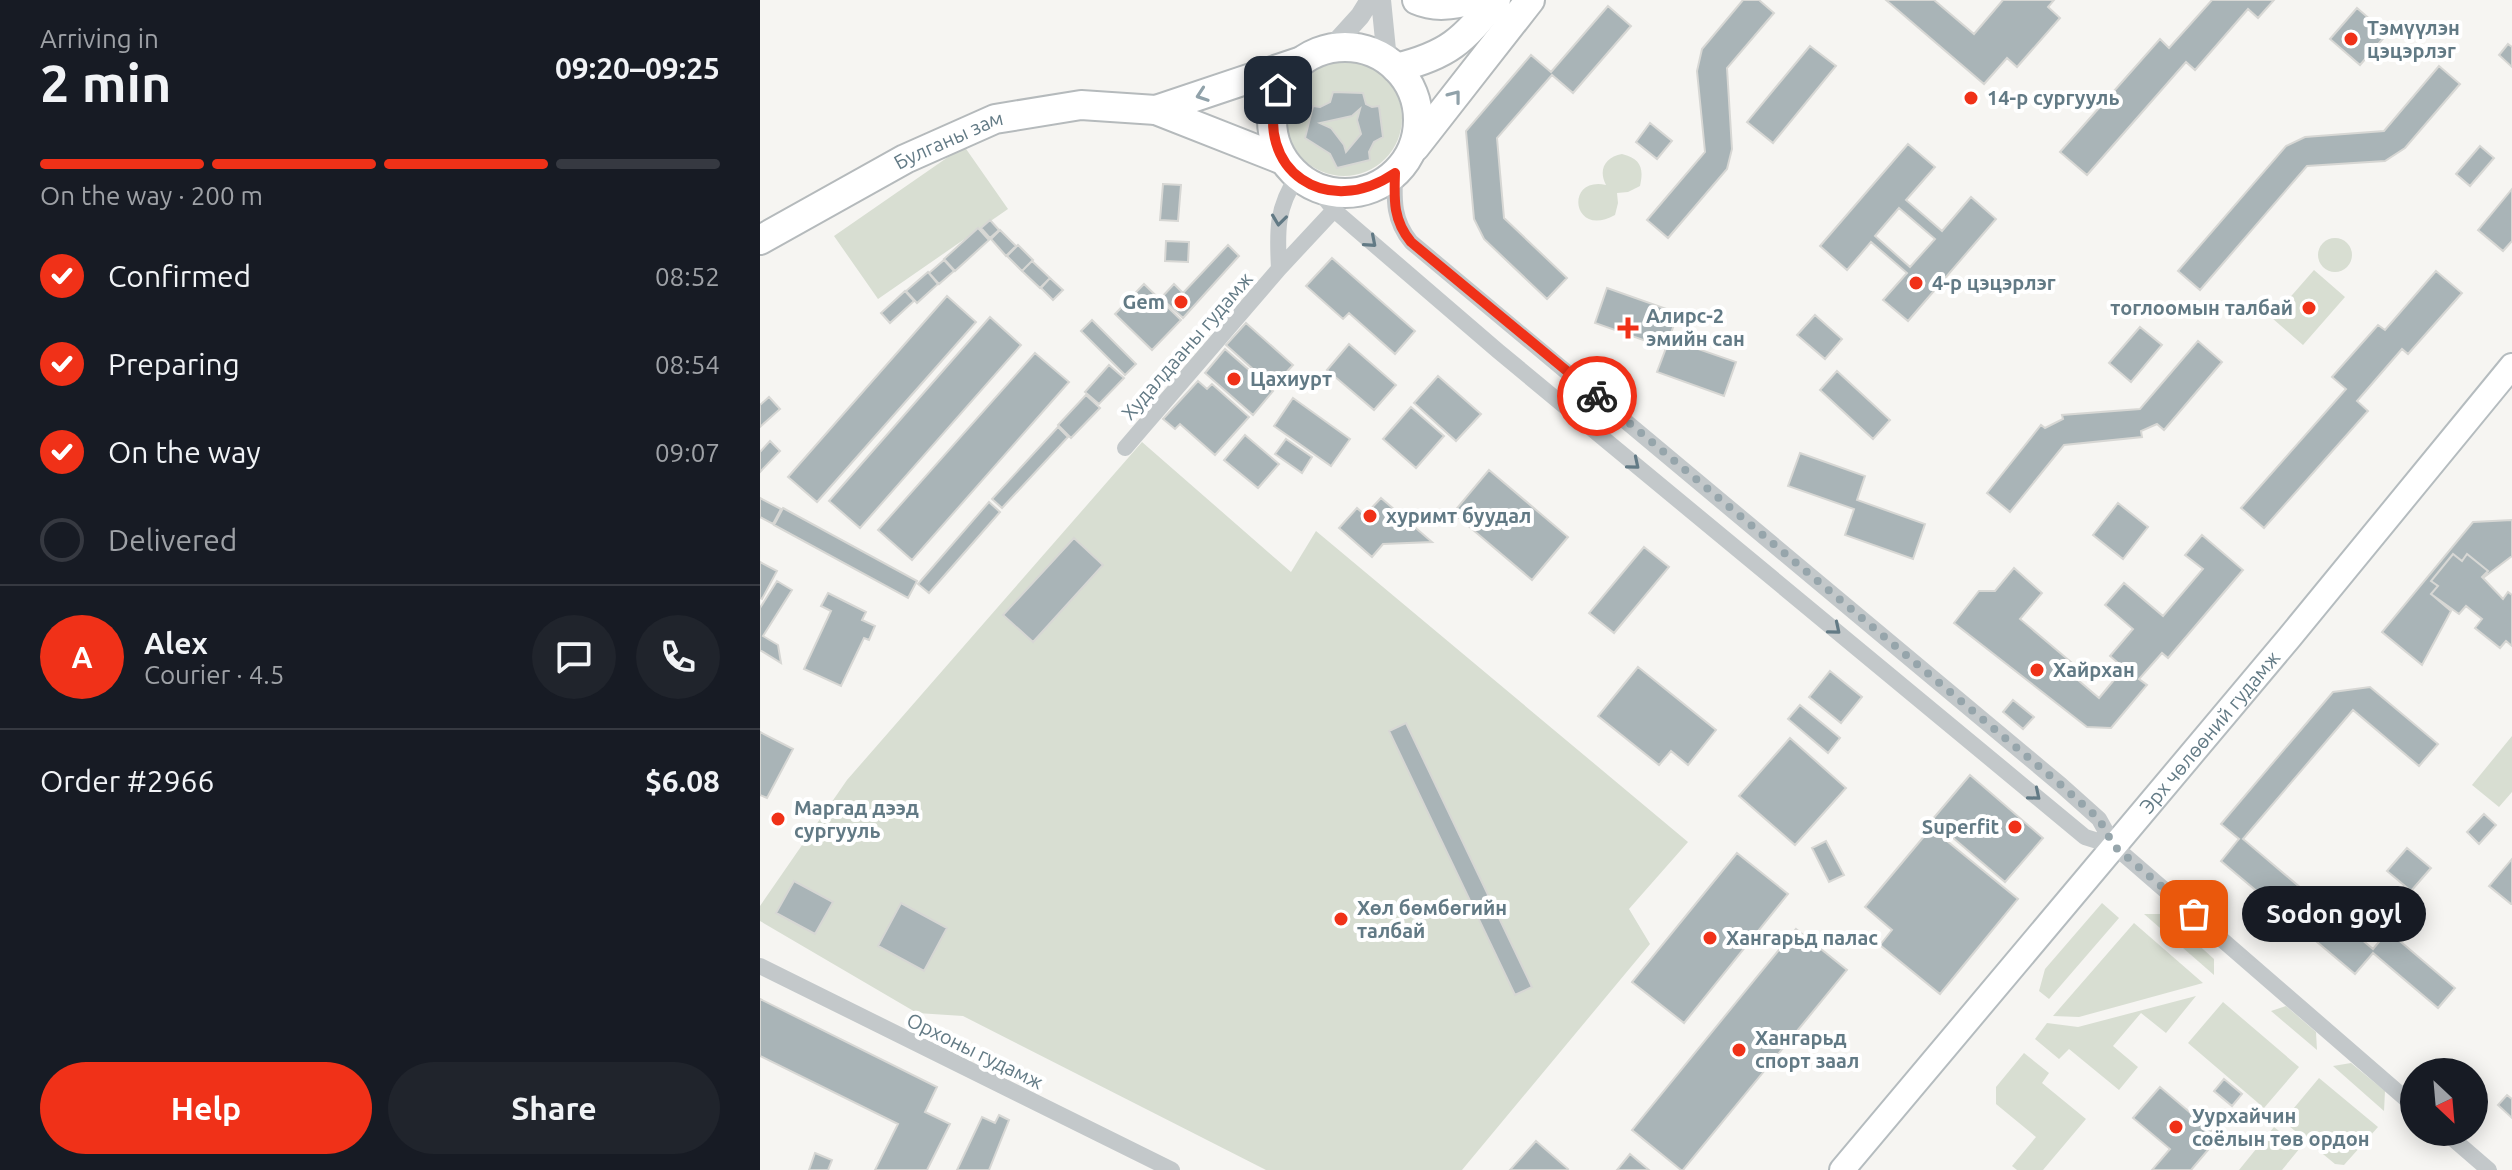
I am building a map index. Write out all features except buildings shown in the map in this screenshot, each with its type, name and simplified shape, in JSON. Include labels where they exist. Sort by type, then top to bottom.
[{"type":"highway","points":[[1417,0],[1429,5],[1472,0]]},
{"type":"highway","points":[[1391,64],[1439,55],[1470,31],[1496,0]]},
{"type":"highway","points":[[1401,165],[1415,139],[1418,120],[1408,83],[1391,64],[1370,51],[1350,47],[1331,48],[1301,62],[1283,82],[1273,108],[1275,143],[1299,174],[1336,193],[1357,192],[1377,185],[1401,165],[1530,0]]},
{"type":"highway","name":"Булганы зам","points":[[1156,110],[1301,62]]},
{"type":"highway","name":"Булганы зам","points":[[760,240],[905,159],[995,119],[1081,105],[1156,110],[1299,174]]},
{"type":"main road","name":"Эрх чөлөөний гудамж","points":[[1842,1170],[2512,366]]},
{"type":"street","points":[[1331,48],[1370,0]]},
{"type":"street","points":[[1381,0],[1391,64]]},
{"type":"street","points":[[1401,165],[1394,210],[1400,229],[1411,242],[2061,785],[2099,819],[2114,846],[2400,1094]]},
{"type":"street","points":[[1299,174],[1334,210],[1498,351],[2085,837],[2114,846]]},
{"type":"street","name":"Худалдааны гудамж","points":[[1279,269],[1277,239],[1281,208],[1286,193],[1299,174]]},
{"type":"street","name":"Худалдааны гудамж","points":[[1125,448],[1334,210]]},
{"type":"street","name":"Орхоны гудамж","points":[[760,966],[1172,1170]]},
{"type":"street","points":[[2461,1146],[2489,1170]]},
{"type":"shaded area","points":[[1344,60],[1366,65],[1385,77],[1397,96],[1402,118],[1397,140],[1385,159],[1366,171],[1344,176],[1322,171],[1303,159],[1291,140],[1286,118],[1291,96],[1303,77],[1322,65]]},
{"type":"shaded area","points":[[964,146],[1008,209],[878,299],[834,236]]},
{"type":"shaded area","points":[[1622,154],[1640,165],[1640,186],[1617,193],[1615,215],[1601,220],[1590,219],[1582,214],[1579,197],[1584,189],[1593,185],[1606,185],[1603,169],[1607,161]]},
{"type":"shaded area","points":[[2335,238],[2347,243],[2352,255],[2347,267],[2335,272],[2323,267],[2318,255],[2323,243]]},
{"type":"shaded area","name":"тоглоомын талбай","points":[[2314,270],[2345,297],[2303,345],[2272,318]]},
{"type":"shaded area","points":[[1142,442],[1291,572],[1316,531],[1688,842],[1629,909],[1650,944],[1462,1170],[1266,1170],[963,1016],[917,1013],[760,921],[760,906],[847,780]]},
{"type":"shaded area","points":[[2512,736],[2512,792],[2499,807],[2472,785]]},
{"type":"shaded area","points":[[2102,903],[2119,918],[2049,999],[2039,991],[2045,969]]},
{"type":"shaded area","points":[[2144,914],[2164,914],[2214,959],[2214,975]]},
{"type":"shaded area","points":[[2134,923],[2203,983],[2079,1017],[2053,1016]]},
{"type":"shaded area","points":[[2196,996],[2166,1033],[2141,1013],[2113,1046],[2138,1067],[2119,1090],[2069,1049],[2059,1059],[2035,1039],[2047,1023],[2078,1027]]},
{"type":"shaded area","points":[[2223,1002],[2299,1067],[2264,1108],[2188,1043]]},
{"type":"shaded area","points":[[2286,1006],[2316,1032],[2317,1050],[2271,1011]]},
{"type":"shaded area","points":[[2024,1053],[2049,1073],[2042,1083],[2086,1119],[2043,1170],[2017,1170],[2012,1166],[2036,1137],[1996,1104],[1996,1087]]},
{"type":"shaded area","points":[[2351,1063],[2385,1091],[2384,1111],[2333,1066]]},
{"type":"shaded area","points":[[2319,1078],[2378,1127],[2344,1165],[2335,1164],[2283,1121]]},
{"type":"shaded area","points":[[2274,1127],[2300,1148],[2282,1170],[2239,1170]]},
{"type":"way so far","points":[[1597,396],[2061,785],[2099,819],[2114,846],[2194,914]]},
{"type":"place","name":"Тэмүүлэн цэцэрлэг","points":[[2351,39]]},
{"type":"place","name":"14-р сургууль","points":[[1971,98]]},
{"type":"place","name":"4-р цэцэрлэг","points":[[1916,283]]},
{"type":"place","name":"Gem","points":[[1181,302]]},
{"type":"place","name":"тоглоомын талбай","points":[[2309,308]]},
{"type":"place","name":"Aлирс-2 эмийн сан","points":[[1628,328]]},
{"type":"place","name":"Цахиурт","points":[[1234,379]]},
{"type":"place","name":"хуримт буудал","points":[[1370,516]]},
{"type":"place","name":"Хайрхан","points":[[2037,670]]},
{"type":"place","name":"Маргад дээд сургууль","points":[[778,819]]},
{"type":"place","name":"Superfit","points":[[2015,827]]},
{"type":"place","name":"Sodon goyl","points":[[2194,914]]},
{"type":"place","name":"Хөл бөмбөгийн талбай","points":[[1341,919]]},
{"type":"place","name":"Хангарьд палас","points":[[1710,938]]},
{"type":"place","name":"Хангарьд спорт заал","points":[[1739,1050]]},
{"type":"place","name":"Уурхайчин соёлын төв ордон","points":[[2176,1127]]},
{"type":"route","points":[[1278,90],[1273,108],[1275,143],[1283,160],[1298,176],[1316,187],[1336,193],[1357,192],[1377,185],[1395,173],[1394,210],[1400,229],[1411,242],[1597,396]]}]
